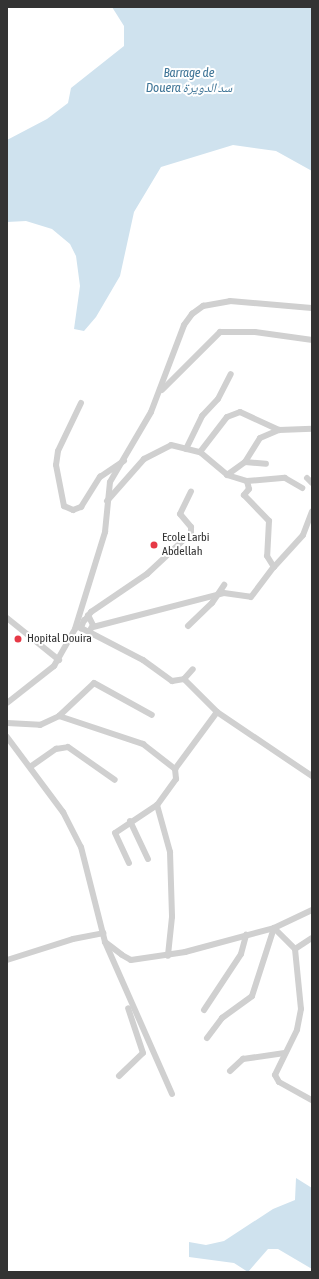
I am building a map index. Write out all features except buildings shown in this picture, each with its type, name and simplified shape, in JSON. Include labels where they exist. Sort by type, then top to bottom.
[{"type":"street","points":[[7,704],[59,660],[85,618],[105,532],[106,501],[110,482],[126,460],[161,391],[184,325],[203,306],[230,301],[312,308]]},
{"type":"street","points":[[161,391],[220,332],[255,332],[312,340]]},
{"type":"street","points":[[186,449],[202,416],[218,399],[231,374]]},
{"type":"street","points":[[81,403],[58,451],[56,465],[64,506],[74,510],[81,507],[100,476],[126,460]]},
{"type":"street","points":[[200,452],[227,417],[240,412],[279,430]]},
{"type":"street","points":[[227,476],[245,462],[260,438],[279,430],[312,429]]},
{"type":"street","points":[[106,501],[144,459],[171,445],[200,452],[227,476],[247,481],[285,478],[302,488]]},
{"type":"street","points":[[245,462],[266,464]]},
{"type":"street","points":[[307,478],[312,483]]},
{"type":"street","points":[[247,481],[249,489],[244,495],[269,521],[267,556],[274,567]]},
{"type":"street","points":[[85,618],[147,574],[191,533],[191,527],[180,514],[191,490]]},
{"type":"street","points":[[78,629],[91,630],[217,595],[251,597],[274,567],[303,535],[312,512]]},
{"type":"street","points":[[188,626],[217,595],[224,585]]},
{"type":"street","points":[[7,618],[59,660]]},
{"type":"street","points":[[85,618],[91,630],[143,660],[172,680],[185,678],[194,669]]},
{"type":"street","points":[[179,674],[185,678],[217,712],[312,776]]},
{"type":"street","points":[[7,723],[40,725],[59,716],[94,683],[152,716]]},
{"type":"street","points":[[129,863],[114,836],[130,821],[157,805],[176,779],[176,770],[217,712]]},
{"type":"street","points":[[59,716],[143,744],[176,770]]},
{"type":"street","points":[[7,737],[63,812],[81,847],[105,942],[128,1002],[143,1053],[119,1076]]},
{"type":"street","points":[[30,767],[56,749],[68,746],[115,780]]},
{"type":"street","points":[[157,805],[170,852],[172,917],[168,956]]},
{"type":"street","points":[[130,821],[148,859]]},
{"type":"street","points":[[105,942],[131,960],[168,956],[274,928],[312,910]]},
{"type":"street","points":[[274,928],[295,949],[301,1009],[297,1030],[276,1069],[279,1082],[312,1100]]},
{"type":"street","points":[[207,1038],[222,1018],[252,996],[274,928]]},
{"type":"street","points":[[7,958],[103,933]]},
{"type":"street","points":[[204,1010],[240,954],[246,935]]},
{"type":"street","points":[[295,949],[312,938]]},
{"type":"street","points":[[128,1002],[172,1094]]},
{"type":"street","points":[[230,1071],[243,1059],[285,1053]]},
{"type":"water","name":"Barrage de Douera سد الدويرة","points":[[112,7],[312,7],[312,171],[276,151],[233,145],[161,167],[134,212],[120,276],[96,317],[84,331],[74,329],[80,286],[76,256],[70,244],[52,229],[26,221],[7,222],[7,140],[47,119],[68,103],[71,88],[124,46],[124,26]]},
{"type":"water","points":[[296,1178],[312,1188],[312,1269],[278,1249],[268,1249],[248,1272],[234,1263],[189,1257],[189,1242],[206,1245],[224,1241],[273,1209],[295,1200]]},
{"type":"place","name":"Ecole Larbi Abdellah","points":[[154,545]]},
{"type":"place","name":"Hopital Douira","points":[[18,639]]}]
